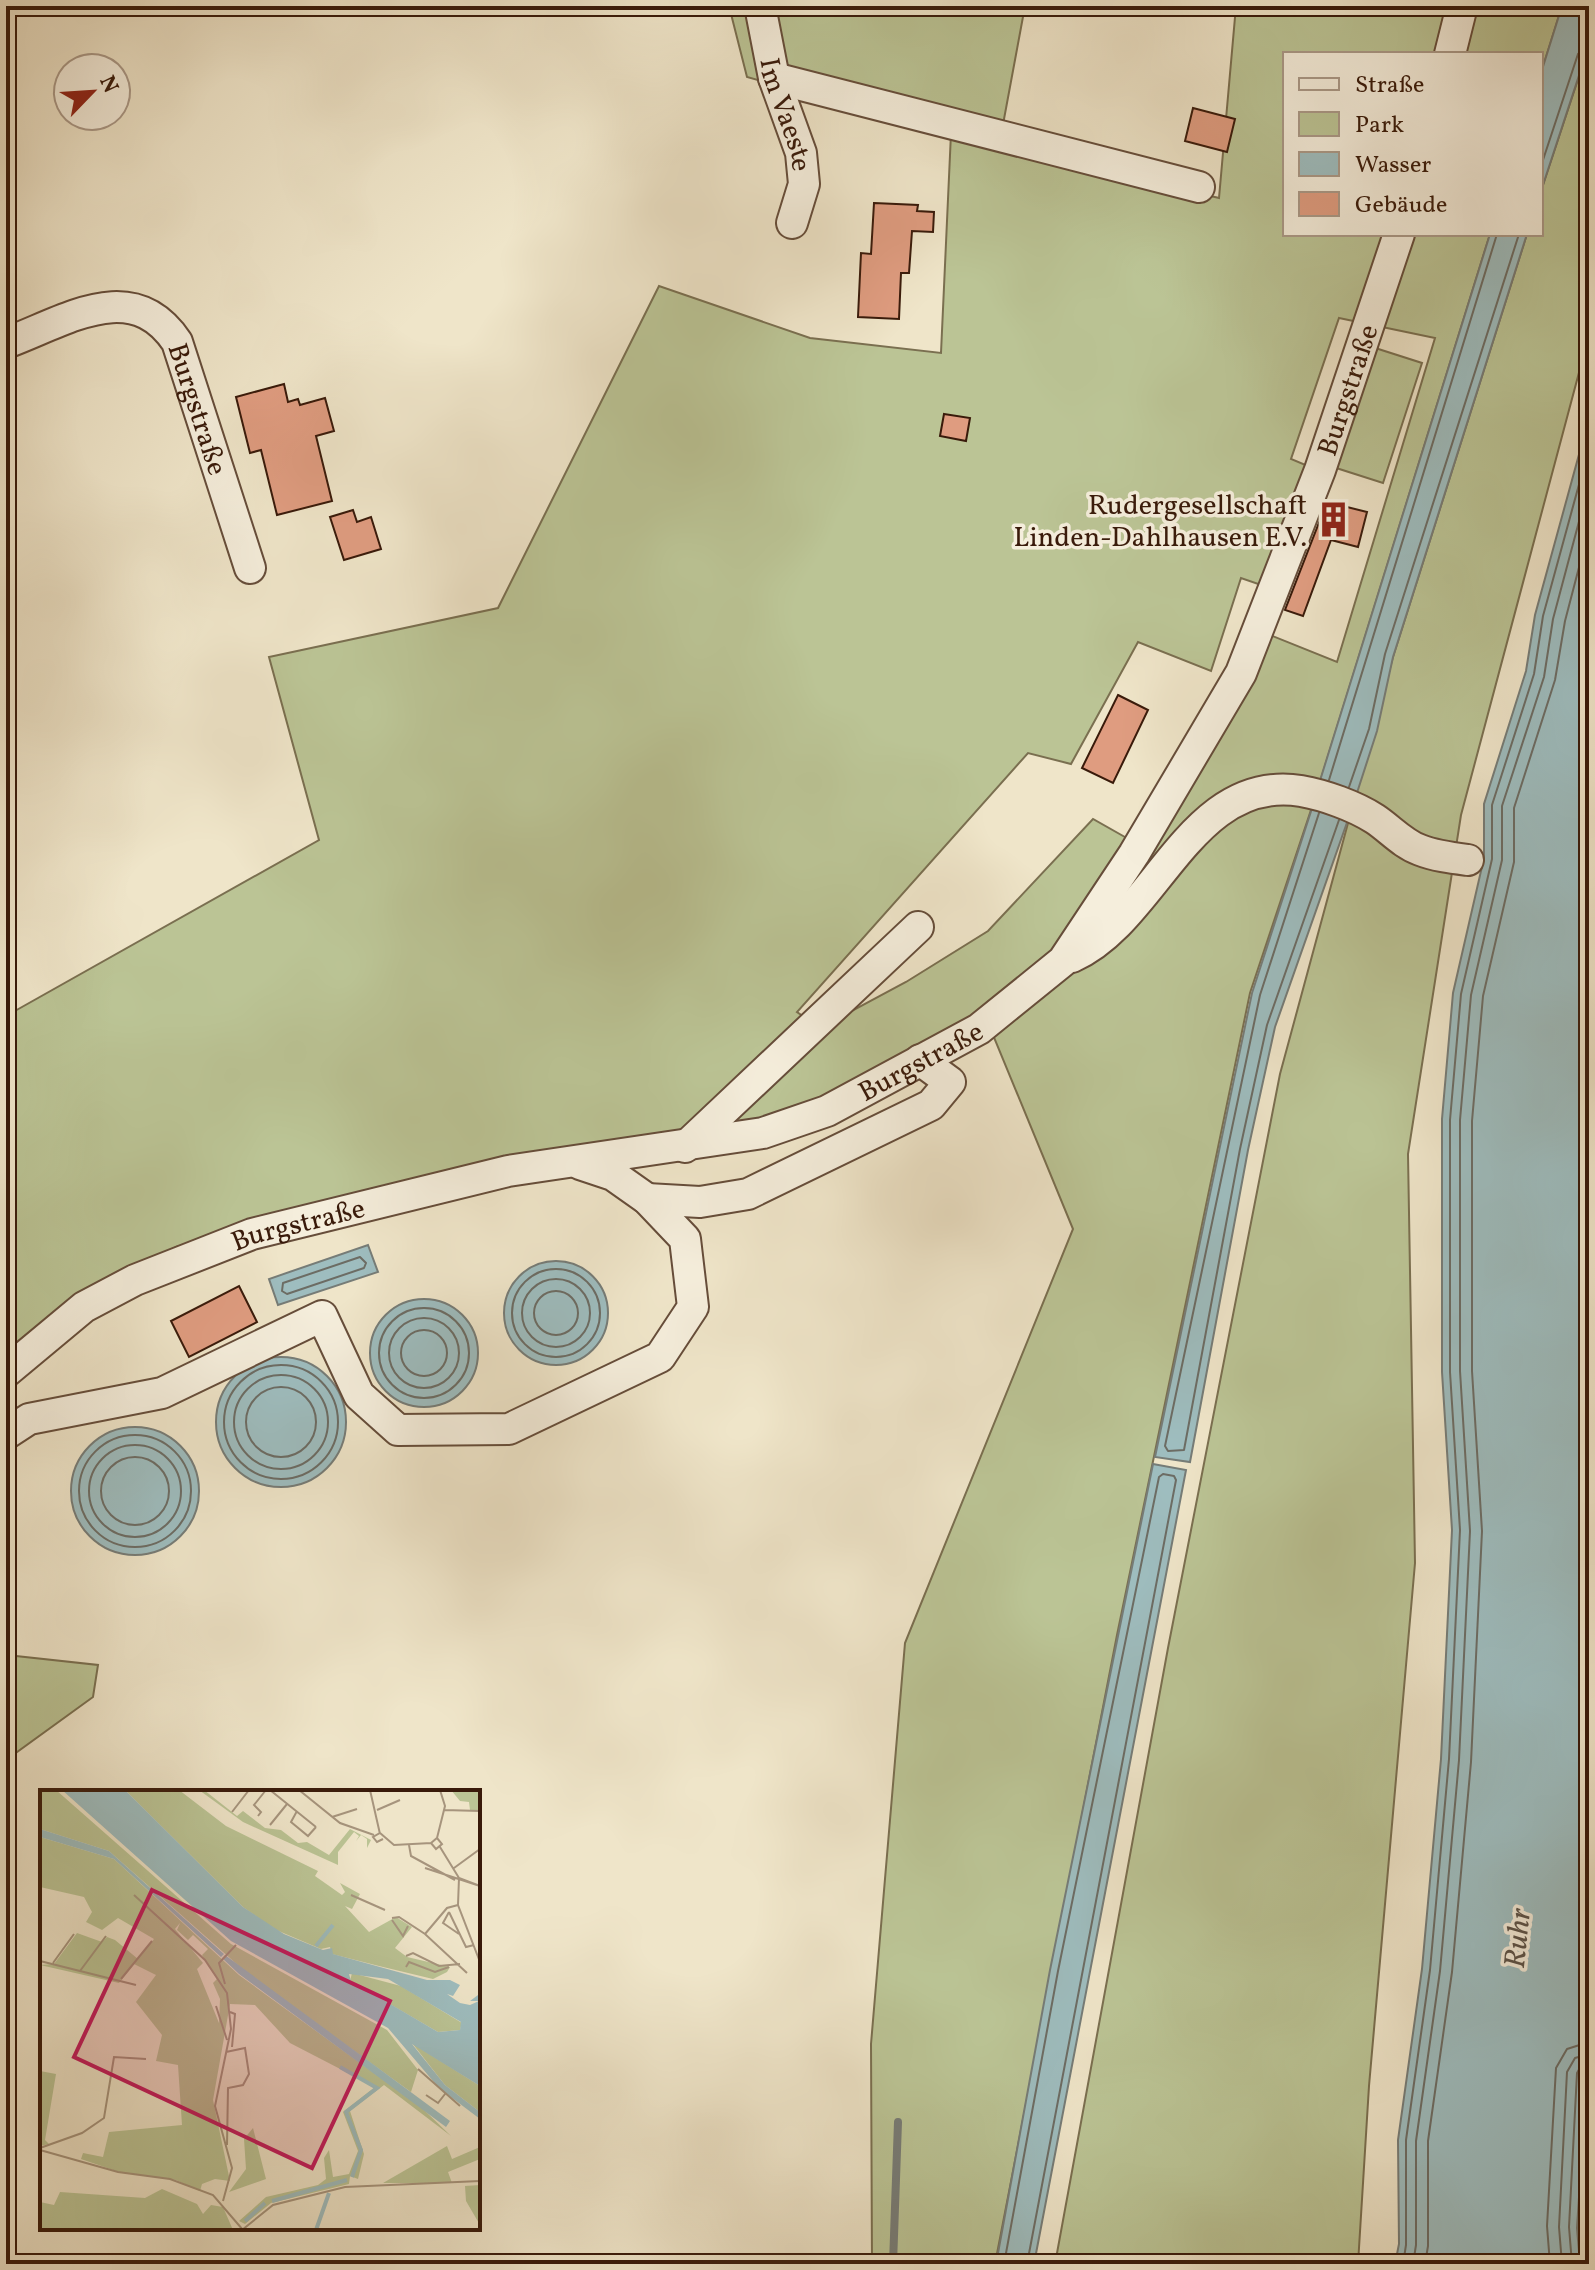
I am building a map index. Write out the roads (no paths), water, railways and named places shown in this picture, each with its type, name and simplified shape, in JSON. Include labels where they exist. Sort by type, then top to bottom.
[{"type":"street","name":"Im Vaeste","points":[[760,6],[774,78],[801,153],[804,184],[792,223]]},
{"type":"street","points":[[1450,52],[1462,6]]},
{"type":"street","points":[[774,78],[1199,187]]},
{"type":"street","name":"Burgstraße","points":[[6,1372],[84,1307],[187,1258],[252,1234],[508,1171],[685,1147],[795,1124],[855,1098],[979,1029],[1063,961],[1142,842],[1241,673],[1320,470],[1398,236]]},
{"type":"street","name":"Burgstraße","points":[[6,343],[103,308],[127,304],[145,310],[165,324],[177,342],[250,568]]},
{"type":"street","points":[[1063,961],[1086,950],[1105,935],[1199,829],[1234,805],[1266,791],[1304,792],[1372,817],[1418,850],[1468,860]]},
{"type":"street","points":[[685,1147],[918,927]]},
{"type":"street","points":[[647,1199],[700,1202],[748,1194],[931,1105],[950,1082],[920,1060]]},
{"type":"street","points":[[6,1434],[29,1419],[162,1393],[322,1316],[359,1395],[398,1430],[509,1429],[660,1357],[693,1307],[685,1239],[647,1199],[613,1175],[575,1162]]},
{"type":"water","points":[[1562,6],[1589,6],[1589,45],[1543,185],[1543,67]]},
{"type":"water","points":[[1489,236],[1526,236],[1393,657],[1377,731],[1355,799],[1318,787]]},
{"type":"water","name":"Ruhr","points":[[1589,418],[1589,2043],[1577,2228],[1580,2264],[1395,2264],[1399,2244],[1398,2140],[1422,1969],[1441,1759],[1452,1530],[1442,1372],[1442,1119],[1453,993],[1484,858],[1484,804],[1526,671],[1535,615]]},
{"type":"water","points":[[1315,799],[1350,814],[1275,1027],[1248,1150],[1190,1462],[1155,1457],[1252,993]]},
{"type":"water","points":[[368,1245],[378,1272],[278,1305],[269,1279]]},
{"type":"water","points":[[556,1261],[576,1265],[593,1276],[604,1293],[608,1313],[604,1333],[593,1350],[576,1361],[556,1365],[536,1361],[519,1350],[508,1333],[504,1313],[508,1293],[519,1276],[536,1265]]},
{"type":"water","points":[[424,1299],[454,1308],[462,1315],[469,1323],[478,1353],[469,1383],[462,1391],[454,1398],[424,1407],[394,1398],[386,1391],[379,1383],[370,1353],[379,1323],[386,1315],[394,1308]]},
{"type":"water","points":[[281,1357],[306,1362],[327,1376],[341,1397],[346,1422],[341,1447],[327,1468],[306,1482],[281,1487],[256,1482],[235,1468],[221,1447],[216,1422],[221,1397],[235,1376],[256,1362]]},
{"type":"water","points":[[135,1427],[159,1432],[180,1446],[194,1467],[199,1491],[194,1515],[180,1536],[159,1550],[135,1555],[111,1550],[90,1536],[76,1515],[71,1491],[76,1467],[90,1446],[111,1432]]},
{"type":"water","points":[[1153,1464],[1186,1470],[1034,2264],[996,2264],[1050,1970]]},
{"type":"waterway","points":[[893,2264],[898,2122]]},
{"type":"place","name":"Rudergesellschaft Linden-Dahlhausen E.V.","points":[[1333,520]]}]
